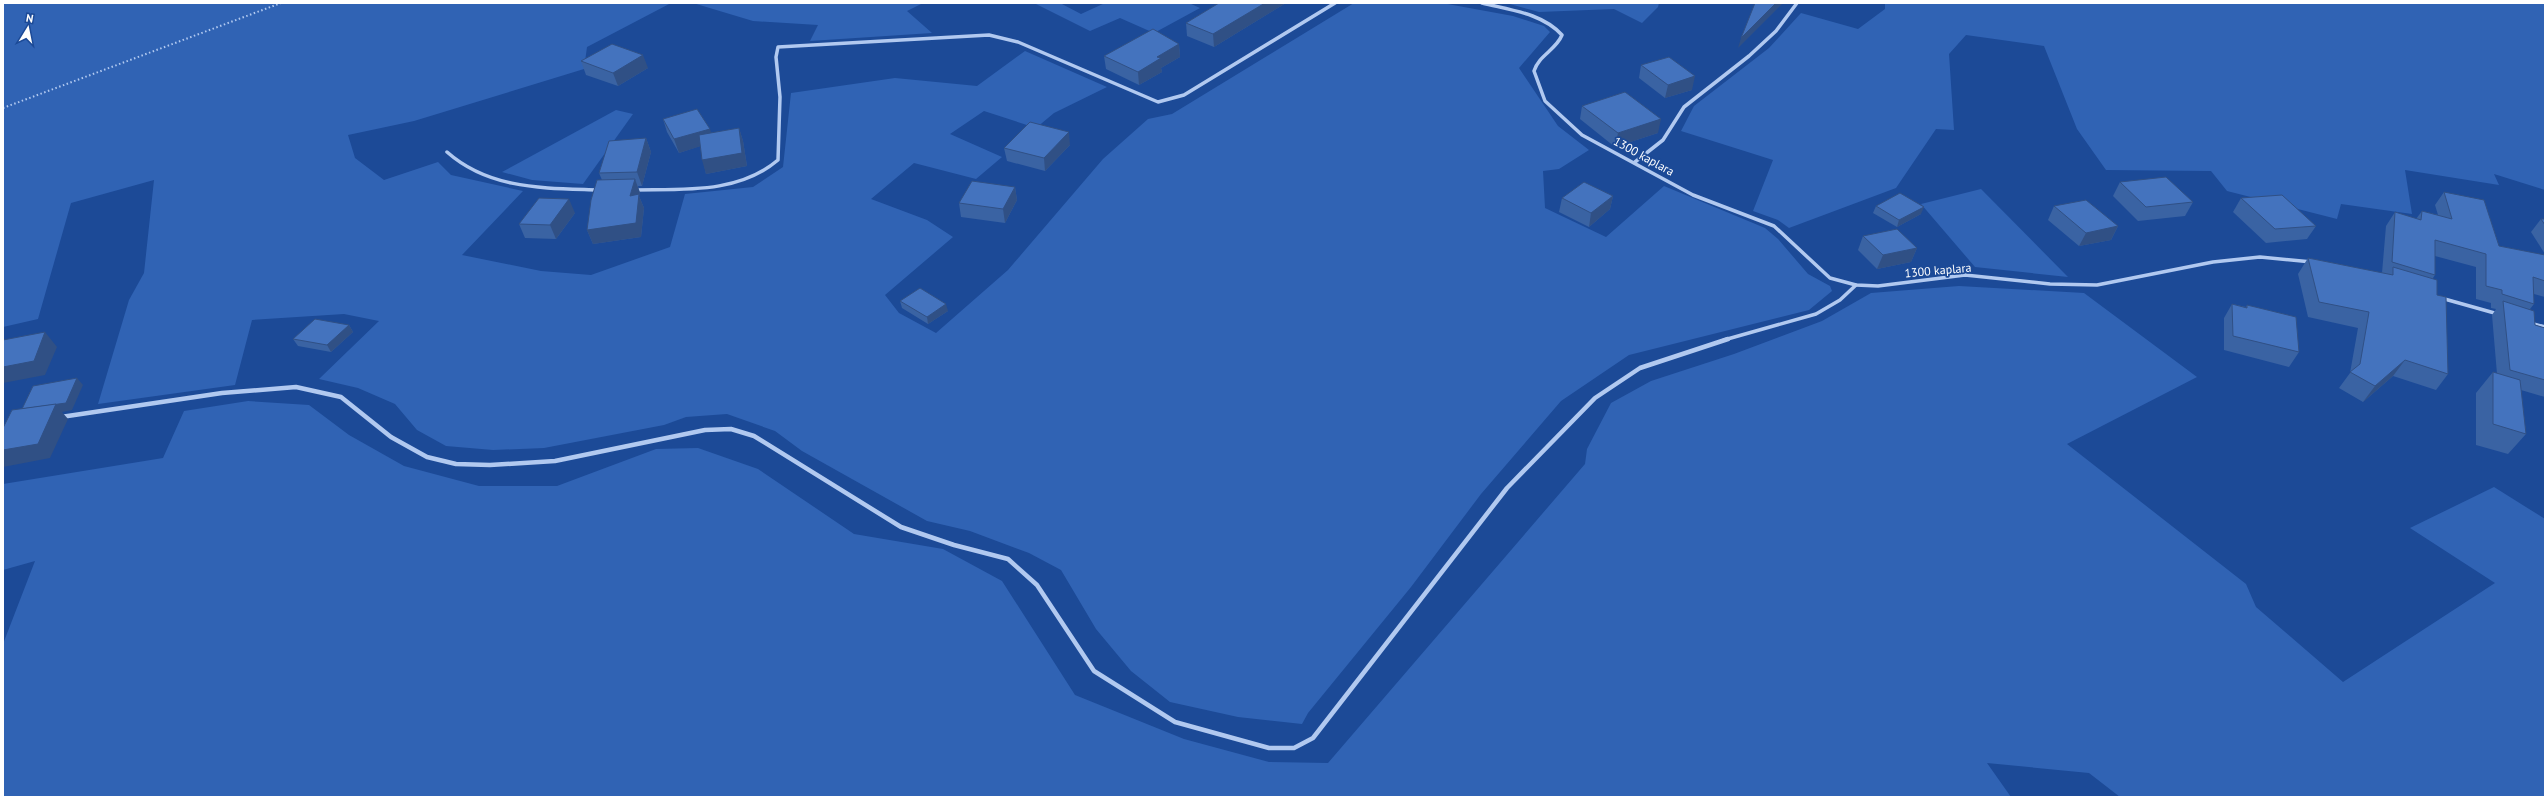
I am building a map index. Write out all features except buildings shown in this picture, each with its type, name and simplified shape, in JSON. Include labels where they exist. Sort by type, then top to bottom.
[{"type":"street","points":[[630,190],[690,188],[741,182],[771,167],[778,160],[780,97],[776,57],[778,47],[961,35],[989,35],[1018,42],[1049,54],[1158,102],[1184,95],[1335,3]]},
{"type":"street","name":"1300 kaplara","points":[[1482,3],[1543,19],[1560,31],[1562,35],[1557,45],[1539,59],[1535,65],[1534,71],[1545,101],[1582,135],[1713,204],[1774,226],[1830,278],[1856,285],[1878,286],[1965,275],[2050,284],[2097,285],[2213,262],[2260,257],[2298,259],[2320,264]]},
{"type":"street","points":[[1635,162],[1663,140],[1684,107],[1749,56],[1776,31],[1797,3]]},
{"type":"street","points":[[447,152],[458,164],[505,182],[539,187],[607,190]]},
{"type":"street","points":[[54,418],[222,393],[296,387],[341,397],[391,437],[427,457],[456,464],[490,465],[555,461],[705,430],[731,429],[754,436],[901,527],[954,545],[1008,559],[1037,585],[1094,672],[1175,722],[1269,748],[1294,748],[1313,738],[1507,488],[1595,398],[1640,368],[1688,350],[1816,314],[1840,300],[1856,285]]},
{"type":"street","points":[[2432,295],[2501,315]]},
{"type":"street","points":[[2523,321],[2545,327]]},
{"type":"path","points":[[3,108],[281,3]]},
{"type":"shaded area","points":[[3,3],[671,3],[587,47],[584,69],[414,121],[348,135],[355,158],[384,180],[438,162],[451,175],[523,191],[462,255],[541,271],[591,275],[670,247],[685,194],[753,187],[783,167],[791,93],[895,78],[977,86],[1025,51],[1107,87],[1054,113],[1036,128],[984,111],[950,134],[1002,157],[976,179],[914,163],[871,199],[927,220],[953,237],[885,295],[899,313],[936,333],[1008,270],[1103,159],[1148,119],[1172,114],[1354,3],[1442,3],[1513,16],[1544,26],[1550,32],[1519,68],[1558,126],[1589,150],[1559,169],[1543,171],[1545,208],[1606,237],[1664,186],[1765,228],[1778,239],[1808,274],[1830,286],[1832,291],[1809,310],[1629,355],[1561,401],[1481,494],[1411,587],[1308,713],[1302,724],[1238,717],[1170,702],[1131,671],[1096,629],[1061,570],[1029,553],[970,531],[927,521],[802,451],[775,431],[727,414],[686,417],[664,425],[544,448],[493,450],[446,446],[417,430],[395,404],[358,388],[319,379],[379,321],[344,314],[252,320],[235,385],[98,404],[129,300],[144,273],[154,180],[71,203],[38,319],[3,327]]},
{"type":"shaded area","points":[[693,3],[923,3],[907,11],[932,33],[810,41],[818,25],[753,21]]},
{"type":"shaded area","points":[[1034,3],[1060,3],[1081,14],[1105,3],[1189,3],[1200,8],[1154,33],[1120,18],[1090,31]]},
{"type":"shaded area","points":[[1506,3],[1659,3],[1658,7],[1642,23],[1614,9],[1539,12]]},
{"type":"shaded area","points":[[1885,3],[2545,3],[2545,190],[2494,174],[2499,185],[2405,170],[2412,214],[2341,204],[2337,219],[2227,191],[2211,171],[2106,170],[2077,129],[2044,46],[1966,35],[1949,54],[1954,130],[1936,129],[1896,188],[1789,228],[1778,220],[1753,211],[1773,160],[1681,131],[1694,106],[1769,48],[1801,13],[1858,29],[1885,9]]},
{"type":"shaded area","points":[[616,110],[633,114],[583,184],[532,180],[502,172]]},
{"type":"shaded area","points":[[1981,189],[2068,277],[1975,267],[1921,204]]},
{"type":"shaded area","points":[[1959,286],[2084,293],[2197,377],[2067,444],[2246,584],[2256,607],[2343,682],[2495,583],[2410,528],[2494,487],[2545,519],[2545,797],[2120,797],[2089,773],[1987,763],[2011,797],[3,797],[3,644],[35,561],[3,570],[3,484],[163,458],[184,411],[248,401],[309,405],[349,435],[404,466],[479,486],[557,486],[656,449],[698,448],[758,469],[854,534],[943,549],[1002,581],[1075,695],[1184,739],[1269,762],[1328,763],[1585,464],[1587,449],[1611,403],[1651,381],[1734,354],[1822,321],[1871,293]]}]
